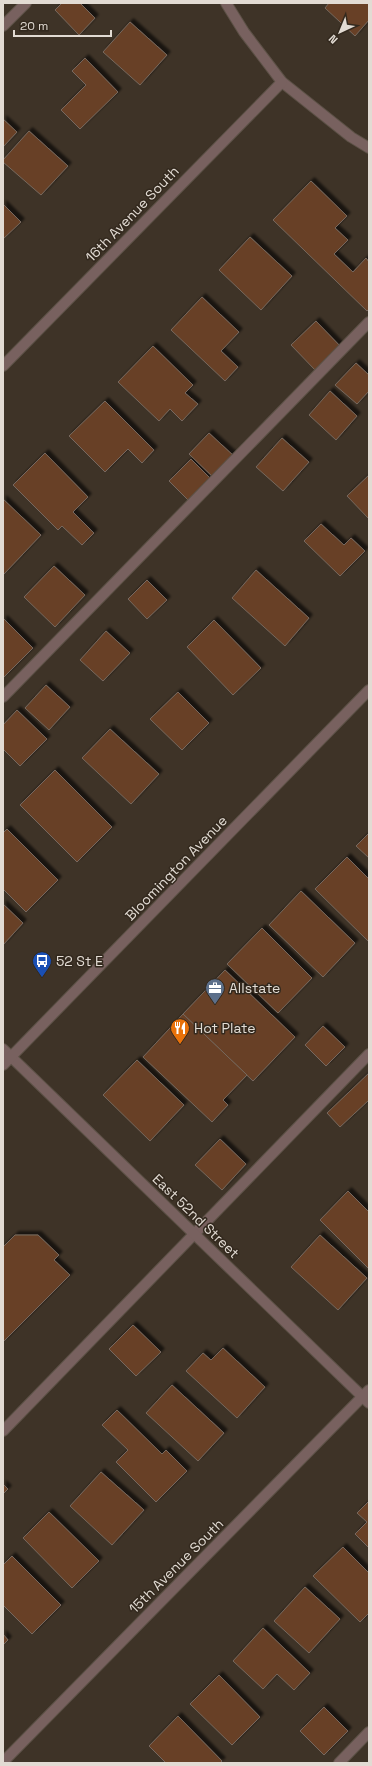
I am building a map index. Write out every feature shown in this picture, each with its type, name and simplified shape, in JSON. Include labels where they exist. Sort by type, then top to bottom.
[{"type":"street","points":[[3,26],[26,3]]},
{"type":"street","points":[[226,3],[244,32],[282,82],[350,137],[369,148]]},
{"type":"street","name":"16th Avenue South","points":[[3,366],[282,82]]},
{"type":"street","points":[[3,697],[369,322]]},
{"type":"street","name":"Bloomington Avenue","points":[[3,1065],[369,690]]},
{"type":"street","name":"East 52nd Street","points":[[3,1048],[195,1234],[367,1397]]},
{"type":"street","points":[[3,1431],[369,1054]]},
{"type":"street","name":"15th Avenue South","points":[[3,1762],[367,1397]]},
{"type":"street","points":[[340,1763],[369,1732]]},
{"type":"building","points":[[62,3],[80,3],[95,18],[79,35],[55,10]]},
{"type":"building","points":[[329,3],[369,3],[369,20],[355,36],[325,8]]},
{"type":"building","points":[[130,22],[167,55],[140,85],[103,52]]},
{"type":"building","points":[[85,58],[118,92],[80,129],[61,110],[86,85],[72,71]]},
{"type":"building","points":[[3,119],[17,132],[3,147]]},
{"type":"building","points":[[29,131],[68,166],[41,195],[3,162],[3,160]]},
{"type":"building","points":[[311,181],[347,216],[335,228],[348,240],[334,254],[353,272],[366,258],[369,262],[369,309],[367,311],[273,220]]},
{"type":"building","points":[[3,204],[21,222],[3,239]]},
{"type":"building","points":[[250,237],[292,276],[261,310],[219,270]]},
{"type":"building","points":[[202,297],[239,332],[221,351],[238,367],[225,381],[171,330]]},
{"type":"building","points":[[316,321],[341,347],[316,371],[291,345]]},
{"type":"building","points":[[153,346],[193,385],[185,393],[198,404],[182,421],[170,409],[159,421],[118,382]]},
{"type":"building","points":[[356,363],[369,375],[369,391],[357,404],[335,385]]},
{"type":"building","points":[[330,391],[357,416],[336,440],[309,415]]},
{"type":"building","points":[[105,401],[154,450],[142,463],[128,449],[105,472],[69,436]]},
{"type":"building","points":[[209,433],[235,457],[215,479],[189,454]]},
{"type":"building","points":[[282,438],[309,462],[283,491],[256,467]]},
{"type":"building","points":[[45,453],[88,497],[73,512],[94,533],[82,545],[62,526],[58,530],[13,485]]},
{"type":"building","points":[[191,459],[213,481],[191,503],[169,481]]},
{"type":"building","points":[[369,475],[369,519],[347,496]]},
{"type":"building","points":[[3,499],[41,535],[4,574],[3,573]]},
{"type":"building","points":[[321,524],[344,545],[351,538],[365,551],[340,576],[304,541]]},
{"type":"building","points":[[54,566],[85,595],[55,627],[24,597]]},
{"type":"building","points":[[256,570],[309,618],[285,646],[232,598]]},
{"type":"building","points":[[147,580],[167,600],[147,619],[128,599]]},
{"type":"building","points":[[4,619],[33,648],[3,678],[3,620]]},
{"type":"building","points":[[214,620],[261,668],[233,695],[187,647]]},
{"type":"building","points":[[106,631],[130,653],[103,681],[80,660]]},
{"type":"building","points":[[46,685],[70,707],[49,730],[25,708]]},
{"type":"building","points":[[178,692],[209,723],[182,750],[150,719]]},
{"type":"building","points":[[17,710],[47,739],[20,766],[3,749],[3,725]]},
{"type":"building","points":[[110,729],[159,774],[131,804],[82,758]]},
{"type":"building","points":[[55,770],[112,827],[77,862],[20,805]]},
{"type":"building","points":[[7,829],[58,880],[26,912],[3,889],[3,833]]},
{"type":"building","points":[[369,833],[369,858],[356,846]]},
{"type":"building","points":[[347,857],[369,879],[369,942],[315,889]]},
{"type":"building","points":[[301,891],[355,943],[323,977],[269,925]]},
{"type":"building","points":[[3,904],[23,923],[3,945]]},
{"type":"building","points":[[262,928],[312,978],[278,1013],[227,964]]},
{"type":"building","points":[[225,970],[295,1037],[253,1081],[183,1014]]},
{"type":"building","points":[[183,1014],[247,1075],[223,1100],[228,1105],[212,1122],[143,1057]]},
{"type":"building","points":[[323,1026],[345,1047],[326,1066],[305,1045]]},
{"type":"building","points":[[137,1060],[184,1105],[150,1141],[103,1095]]},
{"type":"building","points":[[369,1073],[369,1100],[340,1127],[327,1113]]},
{"type":"building","points":[[220,1139],[246,1164],[222,1190],[195,1165]]},
{"type":"building","points":[[348,1191],[369,1212],[369,1269],[320,1220]]},
{"type":"building","points":[[15,1235],[38,1235],[59,1255],[54,1260],[70,1275],[3,1342],[3,1247]]},
{"type":"building","points":[[320,1235],[367,1278],[338,1310],[291,1267]]},
{"type":"building","points":[[133,1325],[161,1352],[136,1376],[109,1349]]},
{"type":"building","points":[[223,1348],[265,1387],[237,1418],[186,1371],[203,1353],[211,1360]]},
{"type":"building","points":[[172,1385],[224,1433],[198,1461],[146,1413]]},
{"type":"building","points":[[117,1410],[162,1454],[166,1450],[187,1471],[156,1502],[116,1462],[128,1450],[102,1425]]},
{"type":"building","points":[[101,1472],[144,1510],[112,1545],[70,1506]]},
{"type":"building","points":[[3,1484],[8,1489],[3,1494]]},
{"type":"building","points":[[369,1501],[369,1548],[355,1534],[367,1522],[357,1513]]},
{"type":"building","points":[[49,1512],[99,1561],[72,1588],[23,1538]]},
{"type":"building","points":[[343,1547],[369,1573],[369,1613],[360,1622],[313,1576]]},
{"type":"building","points":[[12,1556],[61,1605],[32,1634],[3,1605],[3,1565]]},
{"type":"building","points":[[305,1587],[340,1619],[309,1653],[274,1621]]},
{"type":"building","points":[[263,1628],[310,1673],[294,1690],[277,1674],[263,1689],[233,1661]]},
{"type":"building","points":[[3,1634],[8,1640],[3,1645]]},
{"type":"building","points":[[219,1675],[260,1717],[232,1745],[190,1704]]},
{"type":"building","points":[[324,1707],[348,1731],[324,1755],[300,1731]]},
{"type":"building","points":[[178,1716],[222,1761],[220,1763],[166,1763],[149,1746]]},
{"type":"place","name":"52 St E","points":[[42,978]]},
{"type":"place","name":"Allstate","points":[[215,1005]]},
{"type":"place","name":"Hot Plate","points":[[180,1045]]}]
